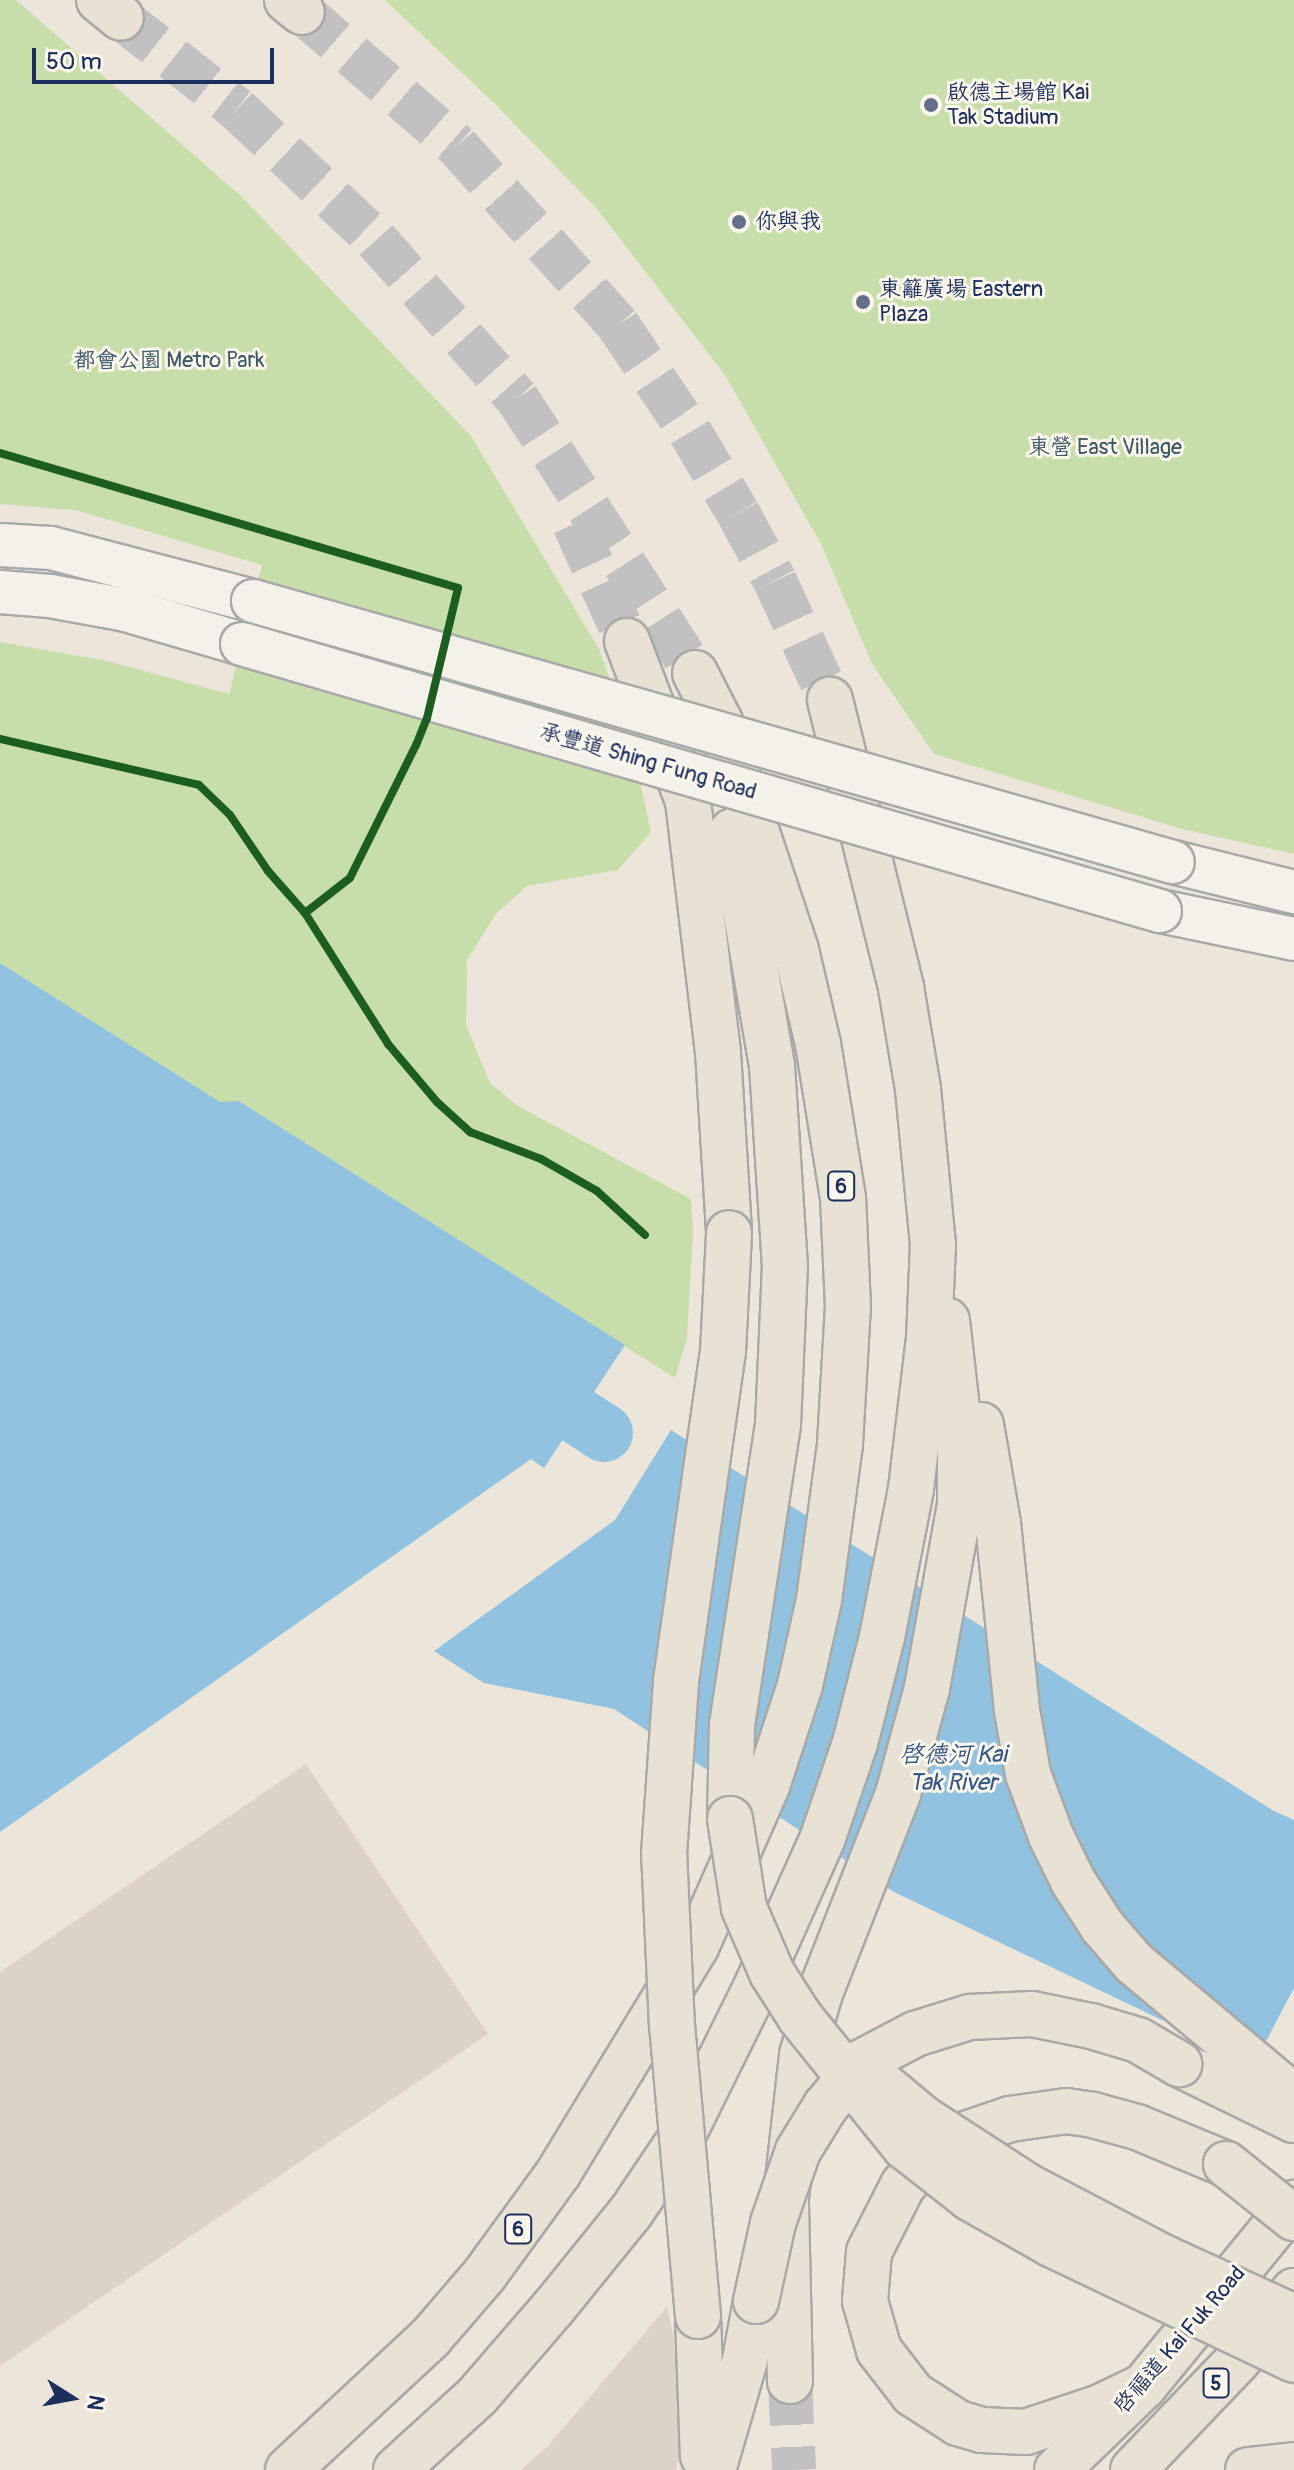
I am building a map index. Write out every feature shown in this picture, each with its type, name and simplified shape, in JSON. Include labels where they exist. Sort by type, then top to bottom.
[{"type":"highway","points":[[627,641],[688,801],[718,1052],[729,1233],[723,1352],[676,1681],[664,1854],[670,1995],[704,2404],[703,2470]]},
{"type":"highway","name":"6","points":[[288,2470],[430,2338],[485,2274],[604,2101],[696,1947],[767,1786],[800,1685],[819,1600],[841,1427],[848,1307],[843,1198],[818,1044],[796,950],[720,722],[695,673],[709,719],[754,946],[772,1066],[785,1267],[778,1425],[764,1531],[737,1686],[730,1804],[734,1858],[744,1908],[801,2036]]},
{"type":"highway","points":[[790,2381],[786,2198],[801,2036],[898,1794],[927,1688],[960,1504],[960,1435],[952,1343],[933,1245],[918,1089],[901,987],[830,700]]},
{"type":"highway","points":[[396,2470],[478,2395],[631,2212],[684,2133],[757,1985],[822,1840],[855,1743],[882,1637],[913,1476],[929,1339],[933,1245]]},
{"type":"highway","points":[[933,1245],[962,1343],[998,1523],[1017,1710],[1028,1774],[1051,1836],[1073,1881],[1102,1926],[1134,1963],[1294,2097]]},
{"type":"highway","points":[[713,2470],[745,2360],[773,2223],[798,2151],[825,2107],[862,2062],[915,2034],[970,2017],[1032,2014],[1091,2026],[1138,2040],[1294,2120]]},
{"type":"highway","points":[[801,2036],[990,2164],[1151,2251],[1294,2317]]},
{"type":"highway","points":[[801,2036],[905,2147],[940,2177],[1051,2244],[1294,2360]]},
{"type":"highway","points":[[1144,2386],[1098,2408],[1026,2432],[982,2430],[958,2423],[913,2394],[879,2350],[865,2301],[869,2252],[903,2185],[934,2153],[954,2138],[1010,2119],[1066,2111],[1137,2127],[1226,2164],[1294,2218]]},
{"type":"highway","name":"啓福道 Kai Fuk Road","points":[[1057,2470],[1144,2386],[1294,2203]]},
{"type":"highway","name":"5","points":[[1133,2470],[1238,2360],[1294,2291]]},
{"type":"highway","points":[[1248,2470],[1294,2465]]},
{"type":"main road","points":[[0,545],[65,551],[253,601],[1173,862],[1294,892]]},
{"type":"main road","name":"承豐道 Shing Fung Road","points":[[0,592],[50,596],[126,610],[1160,911],[1294,939]]},
{"type":"shaded area","points":[[306,1764],[488,2034],[0,2366],[0,1972]]},
{"type":"shaded area","points":[[667,2307],[686,2392],[684,2437],[676,2470],[521,2470],[547,2447]]},
{"type":"green space","name":"都會公園 Metro Park","points":[[0,0],[16,0],[241,196],[471,436],[599,649],[630,735],[651,832],[618,870],[527,886],[496,914],[467,960],[466,1025],[490,1083],[518,1106],[691,1199],[693,1232],[687,1338],[675,1378],[239,1101],[220,1103],[0,963],[0,642],[108,661],[229,694],[262,565],[75,510],[0,504]]},
{"type":"green space","name":"東營 East Village","points":[[385,0],[1294,0],[1294,854],[1182,829],[934,754],[872,664],[821,544],[725,375],[597,209],[494,103]]},
{"type":"water","points":[[0,963],[220,1102],[239,1101],[625,1345],[544,1468],[531,1459],[0,1832]]},
{"type":"water","name":"啓德河 Kai Tak River","points":[[671,1430],[1274,1811],[1294,1820],[1294,1988],[1254,2064],[894,1892],[614,1709],[484,1683],[434,1651],[615,1520]]},
{"type":"waterway","name":"啓德河 Kai Tak River","points":[[578,1416],[604,1433]]},
{"type":"tunnel","points":[[302,12],[457,146],[618,325],[690,432],[738,513],[775,581],[830,700]]},
{"type":"tunnel","points":[[121,18],[237,109],[376,240],[517,398],[695,673]]},
{"type":"tunnel","points":[[574,524],[627,641]]},
{"type":"tunnel","points":[[790,2381],[794,2470]]},
{"type":"cycle path","points":[[0,453],[458,588],[427,718],[416,745],[350,878],[305,913]]},
{"type":"cycle path","points":[[0,739],[199,785],[230,815],[268,871],[305,913],[388,1044],[437,1102],[470,1132],[541,1159],[597,1191],[645,1235]]},
{"type":"place","name":"啟德主場館 Kai Tak Stadium","points":[[931,105]]},
{"type":"place","name":"你與我","points":[[739,222]]},
{"type":"place","name":"東籬廣場 Eastern Plaza","points":[[863,302]]}]
